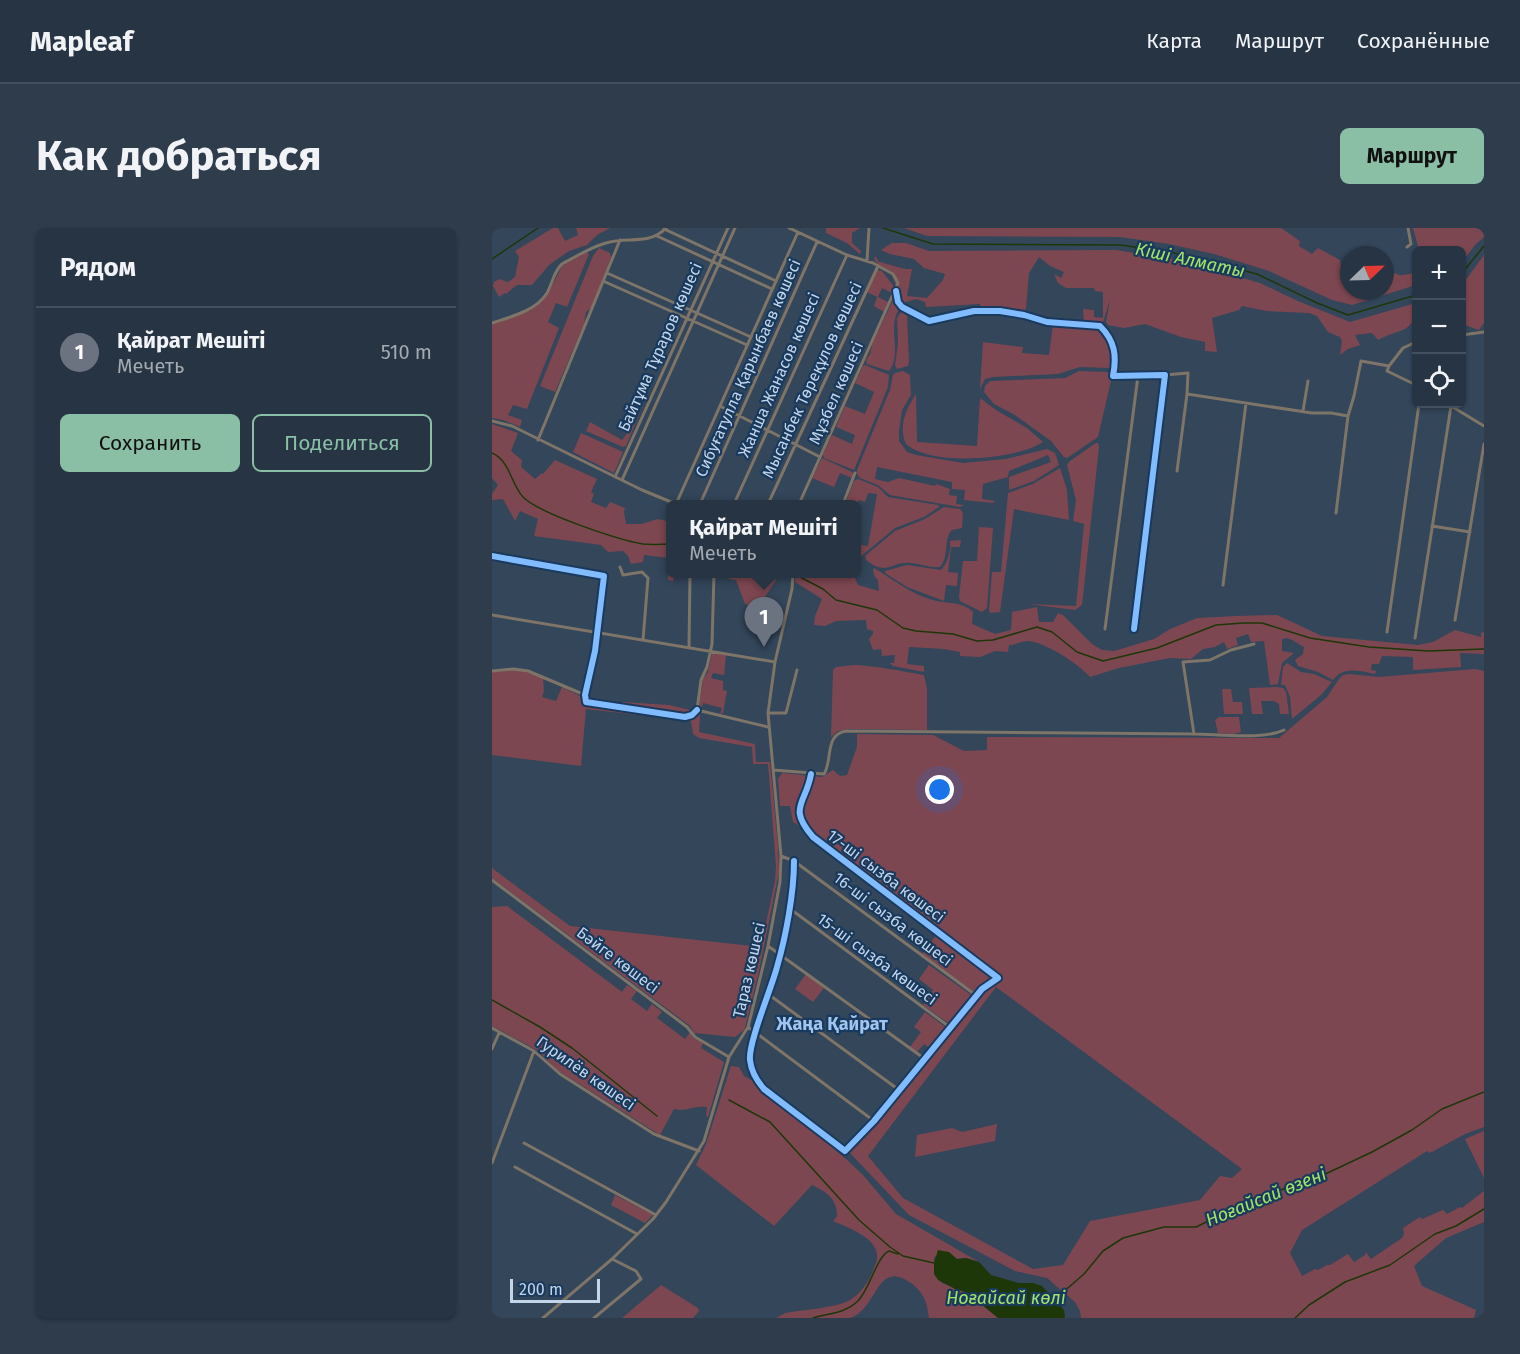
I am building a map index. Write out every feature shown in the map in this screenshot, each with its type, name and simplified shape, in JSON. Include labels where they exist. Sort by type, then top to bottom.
[{"type":"street","name":"Байтұма Тұраров көшесі","points":[[615,477],[728,228]]},
{"type":"street","name":"Байтұма Тұраров көшесі","points":[[622,480],[735,228]]},
{"type":"street","points":[[789,228],[847,255],[878,266],[897,278],[898,302],[903,309],[924,320],[932,321],[974,311],[990,311],[1024,315],[1047,322],[1097,325],[1103,328],[1116,356],[1113,376],[1188,373],[1177,471]]},
{"type":"street","points":[[867,261],[869,228]]},
{"type":"street","points":[[1407,247],[1411,244],[1408,228]]},
{"type":"street","points":[[492,323],[533,307],[545,296],[562,264],[598,245],[620,240],[646,240],[657,236],[665,229],[776,281]]},
{"type":"street","points":[[678,500],[798,232]]},
{"type":"street","points":[[657,236],[772,289]]},
{"type":"street","points":[[538,440],[620,240]]},
{"type":"street","name":"Сибуғатулла Қарынбаев көшесі","points":[[702,500],[818,242]]},
{"type":"street","name":"Жанша Жанасов көшесі","points":[[736,500],[847,255]]},
{"type":"street","name":"Мысанбек Төреқұлов көшесі","points":[[770,500],[878,266]]},
{"type":"street","points":[[607,273],[751,337]]},
{"type":"street","points":[[603,282],[747,345]]},
{"type":"street","name":"Мұзбел көшесі","points":[[800,500],[896,291]]},
{"type":"street","points":[[1466,334],[1484,332]]},
{"type":"street","points":[[1412,344],[1403,348],[1387,371],[1412,383]]},
{"type":"street","points":[[1336,513],[1348,416],[1361,361],[1389,366]]},
{"type":"street","points":[[1105,629],[1138,375]]},
{"type":"street","points":[[1134,629],[1165,375]]},
{"type":"street","points":[[1303,411],[1308,381]]},
{"type":"street","points":[[1187,394],[1348,416]]},
{"type":"street","points":[[1223,585],[1246,403]]},
{"type":"street","points":[[720,406],[820,456]]},
{"type":"street","points":[[1387,632],[1418,408]]},
{"type":"street","points":[[1415,638],[1451,408]]},
{"type":"street","points":[[1454,408],[1484,426]]},
{"type":"street","points":[[492,421],[503,423],[667,500]]},
{"type":"street","points":[[1455,620],[1484,444]]},
{"type":"street","points":[[1479,475],[1484,471]]},
{"type":"street","points":[[845,500],[855,473]]},
{"type":"street","points":[[1432,526],[1470,532]]},
{"type":"street","points":[[492,556],[604,576],[598,632],[585,695],[586,702],[685,717],[697,710],[701,680],[711,651],[714,578]]},
{"type":"street","points":[[620,567],[623,575],[642,572],[649,580],[643,640]]},
{"type":"street","points":[[689,647],[690,578]]},
{"type":"street","name":"Тараз көшесі","points":[[543,1318],[612,1259],[656,1215],[699,1151],[709,1128],[729,1057],[748,1027],[768,946],[780,882],[781,856],[768,713],[775,662],[793,578]]},
{"type":"street","points":[[492,615],[775,662]]},
{"type":"street","points":[[1194,734],[1183,662],[1209,660],[1231,650],[1254,644]]},
{"type":"street","points":[[492,671],[514,669],[528,671],[585,695]]},
{"type":"street","points":[[768,713],[786,713],[797,670]]},
{"type":"street","points":[[697,710],[768,727]]},
{"type":"street","points":[[772,770],[811,774],[826,772],[833,739],[839,733],[846,731],[1270,735],[1284,730]]},
{"type":"street","name":"17-ші сызба көшесі","points":[[811,774],[799,812],[803,824],[813,837],[998,978],[989,983],[977,996]]},
{"type":"street","name":"16-ші сызба көшесі","points":[[781,856],[794,861],[977,996]]},
{"type":"street","points":[[794,861],[794,887],[781,953],[749,1059],[759,1084],[845,1151],[874,1121],[977,996]]},
{"type":"street","name":"Бәйге көшесі","points":[[492,880],[687,1027],[696,1037],[729,1057]]},
{"type":"street","name":"15-ші сызба көшесі","points":[[789,908],[951,1028]]},
{"type":"street","points":[[768,946],[781,953],[925,1059]]},
{"type":"street","points":[[768,993],[899,1090]]},
{"type":"street","points":[[748,1027],[874,1121]]},
{"type":"street","name":"Гурилёв көшесі","points":[[492,1029],[534,1051],[560,1074],[654,1134],[699,1151]]},
{"type":"street","points":[[492,1049],[499,1033]]},
{"type":"street","points":[[492,1162],[534,1051]]},
{"type":"street","points":[[524,1143],[656,1215]]},
{"type":"street","points":[[515,1167],[637,1234]]},
{"type":"street","points":[[594,1318],[641,1279],[634,1270],[612,1259]]},
{"type":"shaded area","points":[[553,228],[558,228],[565,241],[578,235],[576,228],[610,228],[597,235],[587,245],[569,251],[549,265],[532,285],[517,285],[499,297],[493,286],[494,282],[499,279],[508,282],[515,277],[519,257],[515,251]]},
{"type":"shaded area","points":[[826,228],[860,228],[852,233],[852,243],[861,251],[860,254],[847,243],[826,233]]},
{"type":"shaded area","points":[[904,228],[1281,228],[1300,241],[1299,246],[1312,254],[1318,248],[1340,260],[1340,300],[1368,300],[1352,305],[1332,300],[1269,271],[1214,254],[1169,244],[1120,237],[927,236]]},
{"type":"shaded area","points":[[1413,228],[1484,228],[1484,237],[1466,257],[1466,246],[1418,246]]},
{"type":"shaded area","points":[[892,243],[906,243],[929,251],[1116,250],[1184,261],[1260,283],[1350,322],[1412,304],[1412,322],[1405,329],[1378,340],[1372,333],[1355,335],[1360,345],[1340,355],[1342,341],[1340,337],[1328,332],[1317,316],[1309,313],[1266,311],[1242,306],[1239,310],[1212,318],[1217,352],[1205,351],[1205,342],[1181,337],[1145,324],[1124,328],[1108,325],[1106,322],[1110,300],[1103,322],[1099,324],[1084,322],[1083,309],[1094,310],[1094,317],[1103,318],[1103,292],[1095,291],[1094,288],[1066,288],[1058,283],[1054,274],[1061,278],[1064,272],[1050,266],[1039,257],[1029,273],[1026,309],[1023,312],[981,308],[980,304],[926,307],[925,302],[916,299],[902,303],[891,271],[879,265],[874,259],[875,256],[879,262],[912,269],[907,296],[927,298],[943,280],[945,274],[924,268],[914,259],[881,250]]},
{"type":"shaded area","points":[[599,248],[610,253],[611,257],[592,307],[586,312],[584,324],[555,392],[540,386],[593,256]]},
{"type":"shaded area","points":[[587,252],[589,254],[567,307],[556,303],[548,322],[559,328],[527,409],[513,405],[508,415],[522,420],[520,427],[492,418],[492,324],[535,307],[548,294],[562,266]]},
{"type":"shaded area","points":[[1484,255],[1484,323],[1479,330],[1466,325],[1466,279]]},
{"type":"shaded area","points":[[877,270],[882,271],[894,287],[892,293],[882,288],[878,297],[888,302],[884,312],[874,306],[877,297],[867,292]]},
{"type":"shaded area","points":[[1394,272],[1401,275],[1412,273],[1412,286],[1394,292]]},
{"type":"shaded area","points":[[896,299],[900,308],[894,323],[895,356],[889,371],[867,364],[866,360],[893,300]]},
{"type":"shaded area","points":[[902,311],[907,316],[909,361],[908,366],[897,369],[895,366],[898,343],[897,318]]},
{"type":"shaded area","points":[[1053,324],[1096,327],[1101,330],[1110,344],[1113,366],[1108,368],[1080,367],[1058,374],[993,377],[985,379],[980,389],[983,342],[1023,347],[1022,353],[1049,355]]},
{"type":"shaded area","points":[[865,365],[889,375],[888,387],[854,470],[824,458],[823,454],[832,435],[852,444],[855,435],[836,427],[845,406],[865,414],[874,392],[855,383]]},
{"type":"shaded area","points":[[903,371],[910,375],[911,395],[902,410],[899,441],[907,452],[963,463],[1006,459],[1047,449],[1055,453],[1059,465],[1034,481],[1009,490],[1009,477],[1051,462],[1048,455],[1009,471],[1008,477],[983,484],[982,499],[995,501],[993,503],[964,500],[965,490],[952,489],[952,482],[877,467],[875,479],[888,482],[899,478],[935,486],[936,484],[950,489],[949,495],[957,496],[956,504],[964,505],[960,507],[890,495],[878,485],[860,478],[857,470],[890,390],[893,375]]},
{"type":"shaded area","points":[[1079,371],[1107,372],[1110,374],[1111,381],[1098,437],[1067,458],[1051,441],[1015,415],[994,404],[984,392],[985,386],[990,381],[1065,378]]},
{"type":"shaded area","points":[[916,394],[917,442],[977,446],[980,398],[1027,428],[1043,442],[1014,453],[995,457],[954,458],[918,451],[906,444],[903,431],[906,412]]},
{"type":"shaded area","points":[[645,401],[626,446],[623,447],[586,431],[590,422],[622,440],[635,423]]},
{"type":"shaded area","points":[[492,424],[518,433],[511,451],[522,460],[521,467],[535,479],[543,474],[555,460],[597,479],[591,492],[594,494],[591,502],[606,508],[610,502],[625,508],[626,524],[641,524],[658,519],[666,521],[666,558],[644,555],[643,562],[631,564],[623,551],[608,552],[601,545],[534,536],[538,519],[520,511],[515,521],[503,499],[492,500],[492,494],[498,485],[492,478]]},
{"type":"shaded area","points":[[581,433],[623,452],[614,473],[573,452]]},
{"type":"shaded area","points":[[1096,443],[1099,447],[1082,605],[1075,610],[1028,604],[1076,606],[1084,524],[1073,521],[1076,500],[1067,465]]},
{"type":"shaded area","points":[[822,458],[852,472],[854,474],[852,478],[840,473],[834,487],[812,478]]},
{"type":"shaded area","points":[[1060,468],[1067,490],[1069,520],[1014,509],[1000,612],[990,613],[992,572],[1001,572],[1008,493],[1033,484]]},
{"type":"shaded area","points":[[858,479],[878,487],[888,497],[939,507],[924,517],[895,528],[861,556],[861,545],[868,546],[877,494],[868,493],[865,502],[847,500],[854,481]]},
{"type":"shaded area","points":[[944,507],[960,509],[963,513],[962,528],[952,530],[949,534],[945,557],[940,567],[904,563],[885,568],[873,565],[866,560],[865,556],[895,531],[925,519]]},
{"type":"shaded area","points":[[979,527],[993,528],[987,608],[982,612],[960,601],[959,597],[963,561],[977,561]]},
{"type":"shaded area","points":[[961,540],[960,547],[951,547],[948,572],[958,573],[957,586],[946,585],[944,601],[907,587],[885,573],[885,571],[907,565],[941,570],[946,564],[950,541]]},
{"type":"shaded area","points":[[874,568],[917,594],[969,608],[973,612],[972,624],[995,634],[1011,630],[1012,612],[1037,607],[1039,622],[1053,622],[1058,613],[1063,615],[1092,644],[1102,650],[1114,651],[1154,639],[1170,629],[1197,618],[1277,615],[1322,636],[1418,645],[1433,642],[1455,630],[1481,637],[1481,633],[1484,632],[1484,654],[1460,653],[1461,667],[1413,670],[1413,657],[1382,656],[1379,664],[1372,664],[1371,670],[1376,671],[1375,674],[1347,671],[1333,680],[1318,672],[1298,666],[1295,660],[1303,654],[1304,647],[1285,638],[1282,639],[1282,651],[1294,653],[1282,663],[1278,684],[1270,685],[1264,641],[1251,642],[1248,634],[1236,638],[1238,645],[1227,649],[1224,642],[1215,647],[1203,649],[1191,659],[1170,658],[1119,668],[1090,677],[1061,654],[1035,642],[1009,645],[1008,652],[995,651],[980,657],[960,656],[960,652],[944,649],[909,647],[907,664],[924,666],[924,672],[893,666],[890,663],[894,663],[895,655],[882,656],[881,649],[873,650],[869,639],[873,631],[867,629],[866,620],[836,621],[825,626],[814,625],[822,599],[795,582],[796,578],[855,578],[858,585],[879,591],[878,580],[873,571]]},
{"type":"shaded area","points":[[775,578],[776,580],[761,603],[779,616],[745,604],[736,580],[729,579]]},
{"type":"shaded area","points":[[712,653],[726,655],[724,675],[713,673],[711,678],[723,681],[723,690],[727,691],[723,713],[720,714],[722,708],[703,703],[702,707],[699,706],[703,679],[708,672]]},
{"type":"shaded area","points":[[1287,663],[1301,672],[1314,674],[1332,682],[1321,695],[1292,719],[1290,697],[1285,685],[1281,685],[1283,667]]},
{"type":"shaded area","points":[[854,665],[924,675],[927,689],[927,730],[848,729],[838,731],[831,737],[833,670],[836,667]]},
{"type":"shaded area","points":[[1475,669],[1484,671],[1484,1127],[1465,1134],[1430,1153],[1427,1151],[1302,1230],[1290,1253],[1302,1276],[1330,1265],[1348,1254],[1354,1262],[1366,1252],[1371,1259],[1402,1238],[1403,1228],[1420,1217],[1422,1219],[1443,1210],[1447,1214],[1462,1208],[1484,1191],[1484,1222],[1446,1238],[1414,1266],[1422,1286],[1476,1310],[1474,1318],[1081,1318],[1075,1302],[1047,1278],[1015,1271],[909,1215],[849,1152],[989,986],[1003,977],[821,839],[793,822],[790,806],[780,806],[778,779],[782,773],[822,777],[833,770],[840,776],[847,775],[857,747],[857,734],[933,735],[964,751],[987,750],[987,737],[1279,738],[1327,697],[1343,675],[1379,677]],"holes":[[[996,987],[1242,1169],[1232,1178],[1220,1176],[1200,1200],[1090,1221],[1063,1265],[1033,1269],[903,1198],[868,1156]]]},
{"type":"shaded area","points":[[520,670],[543,678],[542,697],[556,701],[562,687],[582,697],[585,705],[684,719],[692,718],[699,712],[699,732],[755,744],[756,762],[770,762],[779,872],[746,1024],[744,1030],[735,1037],[694,1033],[690,1026],[492,878],[492,868],[570,926],[761,947],[776,866],[768,764],[753,764],[752,747],[699,738],[693,734],[691,721],[586,709],[581,766],[492,755],[492,672]]},
{"type":"shaded area","points":[[1249,688],[1283,688],[1286,692],[1289,714],[1280,714],[1279,704],[1274,701],[1261,701],[1263,714],[1252,714]]},
{"type":"shaded area","points":[[1222,689],[1231,689],[1233,702],[1242,702],[1243,714],[1224,714]]},
{"type":"shaded area","points":[[622,702],[669,705],[694,711],[689,715],[681,715],[621,706]]},
{"type":"shaded area","points":[[1219,717],[1239,717],[1241,732],[1218,733],[1215,720]]},
{"type":"shaded area","points":[[507,906],[622,992],[627,985],[637,991],[631,999],[647,1011],[652,1004],[662,1012],[657,1018],[685,1039],[690,1032],[693,1038],[703,1043],[701,1048],[724,1062],[708,1117],[706,1116],[707,1107],[674,1109],[660,1135],[557,1070],[537,1050],[492,1026],[492,907]]},
{"type":"shaded area","points":[[937,934],[994,977],[977,994],[922,954]]},
{"type":"shaded area","points":[[929,965],[974,997],[951,1025],[923,1005],[933,990],[919,979]]},
{"type":"shaded area","points":[[806,974],[824,988],[813,1002],[795,989]]},
{"type":"shaded area","points":[[925,1012],[948,1029],[931,1049],[924,1044],[917,1052],[910,1047],[921,1032],[914,1027]]},
{"type":"shaded area","points":[[731,1066],[739,1067],[744,1076],[753,1081],[762,1094],[804,1123],[847,1160],[896,1214],[979,1262],[966,1258],[958,1259],[944,1252],[934,1257],[934,1274],[942,1283],[972,1294],[998,1318],[929,1318],[926,1303],[919,1290],[899,1277],[891,1277],[884,1281],[859,1313],[850,1318],[776,1318],[785,1313],[828,1307],[850,1300],[869,1280],[877,1261],[876,1251],[868,1239],[861,1234],[833,1221],[837,1216],[837,1210],[833,1201],[827,1193],[812,1185],[774,1226],[696,1165],[706,1144]]},
{"type":"shaded area","points":[[997,1124],[995,1141],[915,1157],[917,1135],[952,1128],[962,1132]]},
{"type":"shaded area","points":[[1484,1131],[1484,1178],[1465,1139]]},
{"type":"shaded area","points":[[615,1195],[653,1215],[645,1223],[611,1205]]},
{"type":"shaded area","points":[[661,1285],[698,1308],[699,1311],[693,1318],[622,1318]]},
{"type":"water","name":"Ноғайсай көлі","points":[[938,1250],[949,1252],[957,1259],[966,1258],[979,1262],[991,1275],[1019,1283],[1033,1283],[1042,1286],[1064,1310],[1065,1318],[998,1318],[972,1294],[955,1289],[938,1280],[934,1274],[934,1263]]},
{"type":"waterway","name":"Кіші Алматы","points":[[492,259],[538,228]]},
{"type":"waterway","name":"Кіші Алматы","points":[[883,228],[933,244],[1121,245],[1174,253],[1257,274],[1348,315],[1412,296]]},
{"type":"waterway","name":"Кіші Алматы","points":[[1466,268],[1484,246]]},
{"type":"waterway","points":[[492,453],[503,461],[519,492],[532,504],[580,525],[632,542],[666,544]]},
{"type":"waterway","points":[[802,578],[823,589],[836,600],[877,610],[903,628],[953,634],[977,641],[993,640],[1037,627],[1052,632],[1077,652],[1103,661],[1157,648],[1216,625],[1243,623],[1262,623],[1310,638],[1369,647],[1428,651],[1484,649]]},
{"type":"waterway","name":"Ноғайсай өзені","points":[[492,1000],[572,1048],[657,1116]]},
{"type":"waterway","name":"Ноғайсай өзені","points":[[1055,1299],[1084,1274],[1103,1251],[1123,1238],[1164,1227],[1196,1227],[1257,1198],[1319,1177],[1412,1130],[1442,1109],[1484,1092]]},
{"type":"waterway","name":"Ноғайсай өзені","points":[[729,1100],[770,1122],[859,1220],[890,1247],[903,1256],[934,1263]]},
{"type":"waterway","points":[[1295,1318],[1309,1305],[1345,1282],[1390,1265],[1435,1234],[1456,1226],[1484,1209]]},
{"type":"waterway","points":[[813,1318],[852,1306],[862,1297],[884,1254],[889,1251],[898,1254]]},
{"type":"cycle path","points":[[896,291],[898,302],[902,307],[929,321],[974,311],[1000,311],[1047,322],[1100,326],[1109,337],[1114,349],[1113,376],[1165,375],[1134,629]]},
{"type":"cycle path","points":[[492,556],[604,576],[595,651],[585,695],[586,702],[685,717],[697,710]]},
{"type":"cycle path","points":[[794,861],[791,900],[783,942],[753,1041],[750,1060],[755,1075],[764,1089],[845,1151],[874,1121],[982,989],[998,978],[813,837],[805,827],[800,812],[811,774]]},
{"type":"place","name":"Қайрат Мешіті","points":[[764,647]]},
{"type":"district","name":"Жаңа Қайрат","points":[[832,1024]]}]
